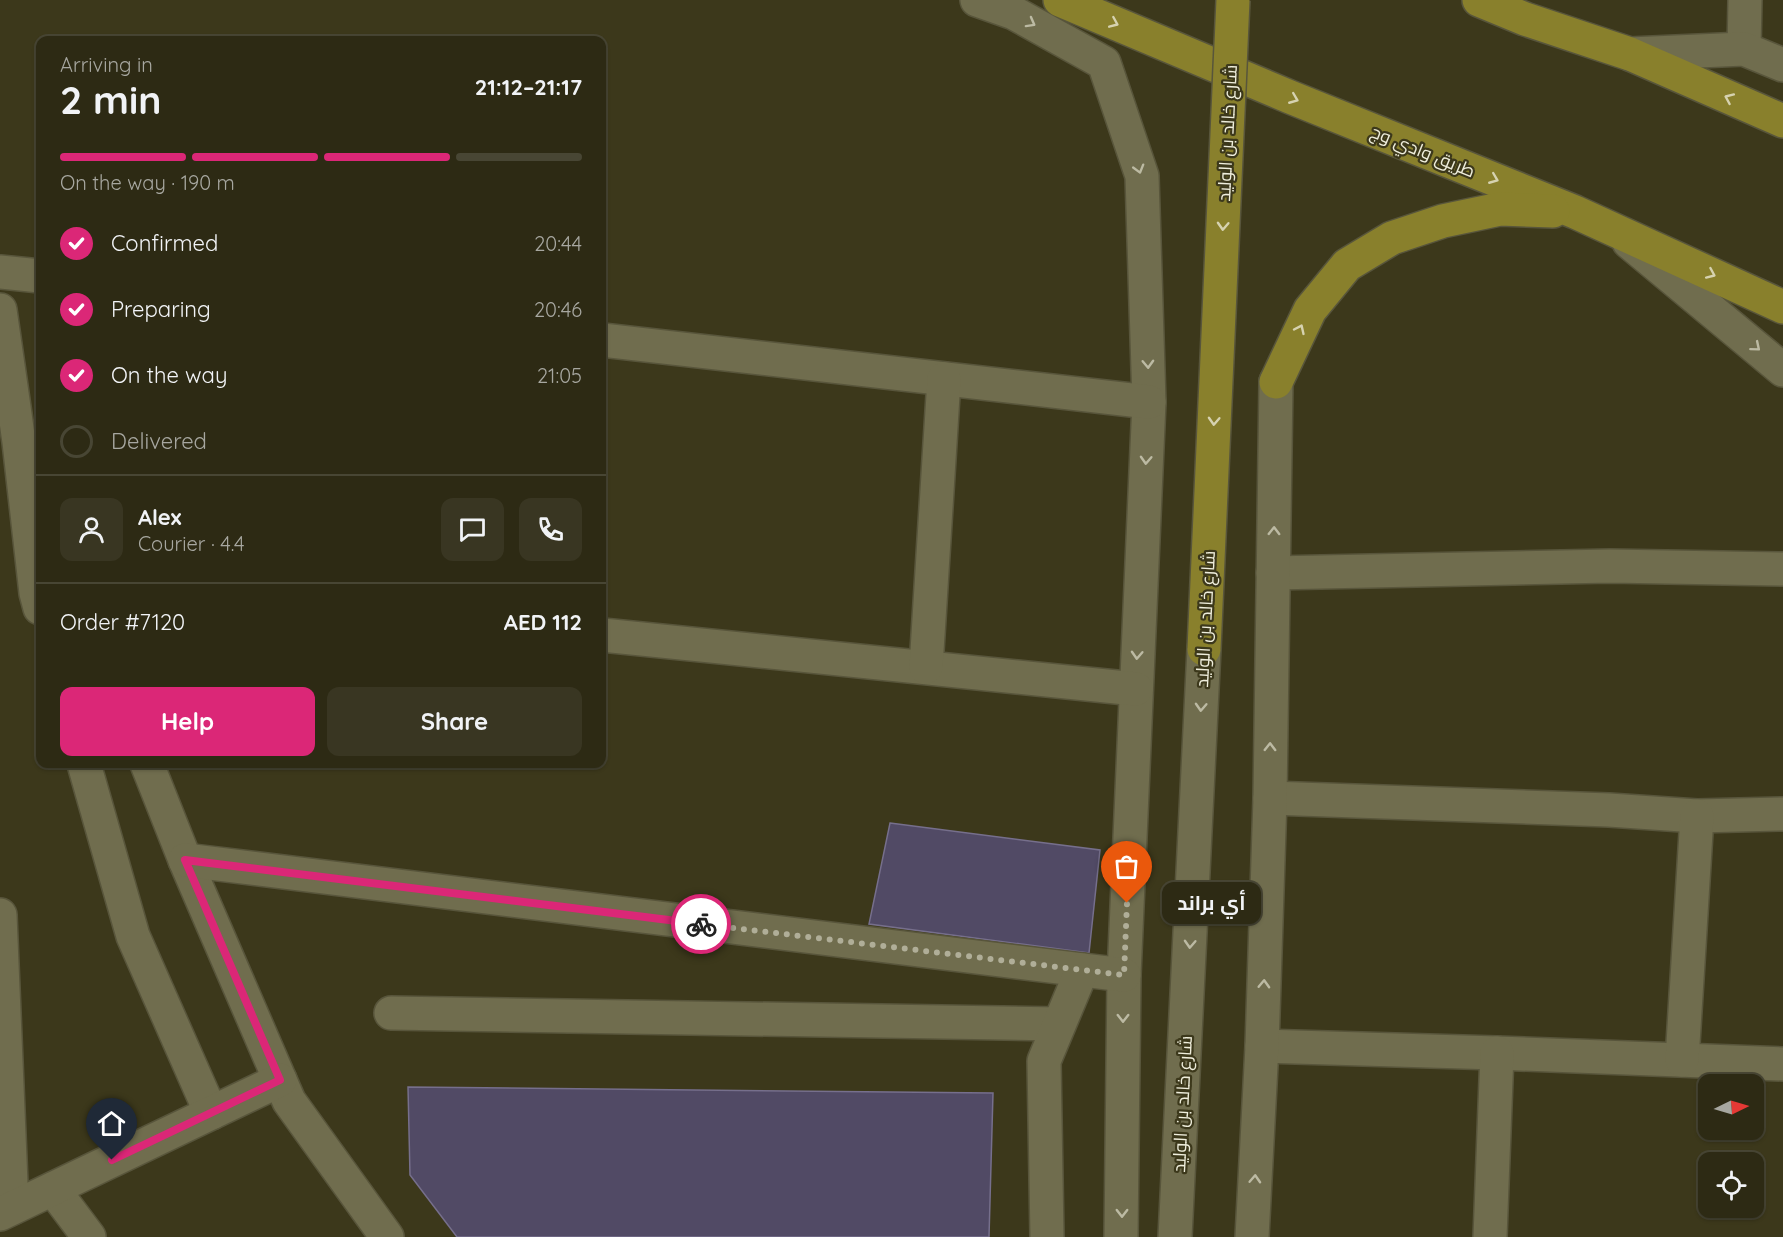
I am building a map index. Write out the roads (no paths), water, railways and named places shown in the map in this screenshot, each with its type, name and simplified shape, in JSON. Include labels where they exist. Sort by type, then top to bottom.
[{"type":"main road","name":"طريق وادي وج","points":[[1060,0],[1290,98],[1575,212],[1783,307]]},
{"type":"main road","name":"شارع خالد بن الوليد","points":[[1204,649],[1233,0]]},
{"type":"main road","points":[[1481,0],[1526,19],[1630,54],[1783,121]]},
{"type":"main road","points":[[1276,382],[1310,310],[1347,265],[1392,238],[1443,221],[1500,210],[1575,212]]},
{"type":"street","points":[[977,0],[1014,13],[1104,63],[1142,176],[1149,402],[1124,975],[1121,1237]]},
{"type":"street","points":[[1744,49],[1745,0]]},
{"type":"street","points":[[1630,54],[1744,49],[1783,65]]},
{"type":"street","points":[[1614,229],[1783,370]]},
{"type":"street","points":[[0,272],[36,276]]},
{"type":"street","points":[[0,310],[10,441],[36,593]]},
{"type":"street","points":[[606,340],[1149,402]]},
{"type":"street","points":[[926,667],[944,379]]},
{"type":"street","points":[[1252,1237],[1262,1046],[1269,798],[1276,382]]},
{"type":"street","points":[[1273,573],[1610,566],[1783,569]]},
{"type":"street","points":[[606,635],[1136,688]]},
{"type":"street","name":"شارع خالد بن الوليد","points":[[1175,1237],[1204,649]]},
{"type":"street","points":[[85,768],[133,936],[211,1113]]},
{"type":"street","points":[[149,768],[185,860],[289,1101],[387,1237]]},
{"type":"street","points":[[1269,798],[1609,810],[1697,816],[1783,814]]},
{"type":"street","points":[[1682,1060],[1697,816]]},
{"type":"street","points":[[185,860],[1124,975]]},
{"type":"street","points":[[0,915],[6,1211],[280,1080]]},
{"type":"street","points":[[1047,1237],[1044,1060],[1082,970]]},
{"type":"street","points":[[391,1014],[1059,1024]]},
{"type":"street","points":[[1262,1046],[1783,1064]]},
{"type":"street","points":[[1490,1237],[1497,1053]]},
{"type":"street","points":[[53,1189],[89,1237]]},
{"type":"place","name":"أي براند","points":[[1127,903]]}]
